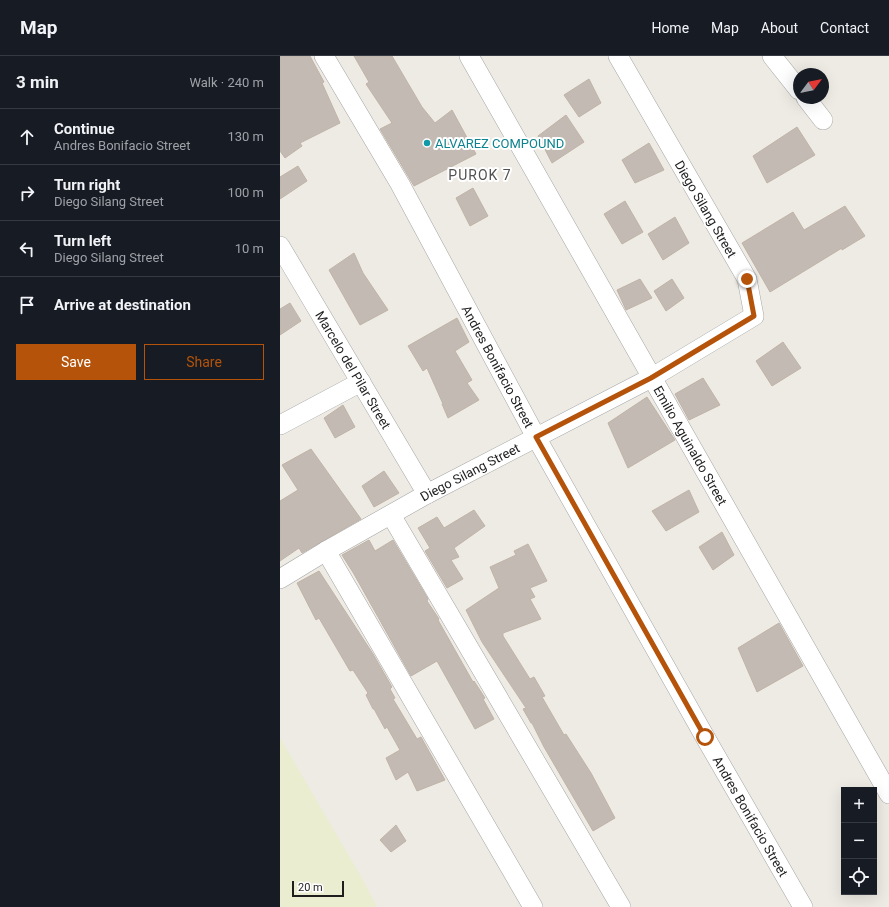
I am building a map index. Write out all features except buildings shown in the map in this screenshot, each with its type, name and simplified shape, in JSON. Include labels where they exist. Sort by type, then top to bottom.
[{"type":"street","name":"Andres Bonifacio Street","points":[[324,56],[400,184],[536,437],[705,737],[803,907]]},
{"type":"street","name":"Emilio Aguinaldo Street","points":[[469,56],[889,794]]},
{"type":"street","name":"Diego Silang Street","points":[[280,579],[326,551],[427,494],[651,378],[754,316],[747,279],[618,56]]},
{"type":"street","points":[[772,56],[793,82]]},
{"type":"street","points":[[811,104],[823,120]]},
{"type":"street","name":"Marcelo del Pilar Street","points":[[280,246],[427,494]]},
{"type":"street","points":[[280,425],[361,382]]},
{"type":"street","points":[[391,515],[621,907]]},
{"type":"street","points":[[326,551],[533,907]]},
{"type":"green space","points":[[280,738],[363,880],[377,907],[280,907]]},
{"type":"place","name":"ALVAREZ COMPOUND","points":[[427,143]]},
{"type":"district","name":"PUROK 7","points":[[480,175]]},
{"type":"route","points":[[705,737],[536,437],[651,378],[754,316],[747,279]]}]
